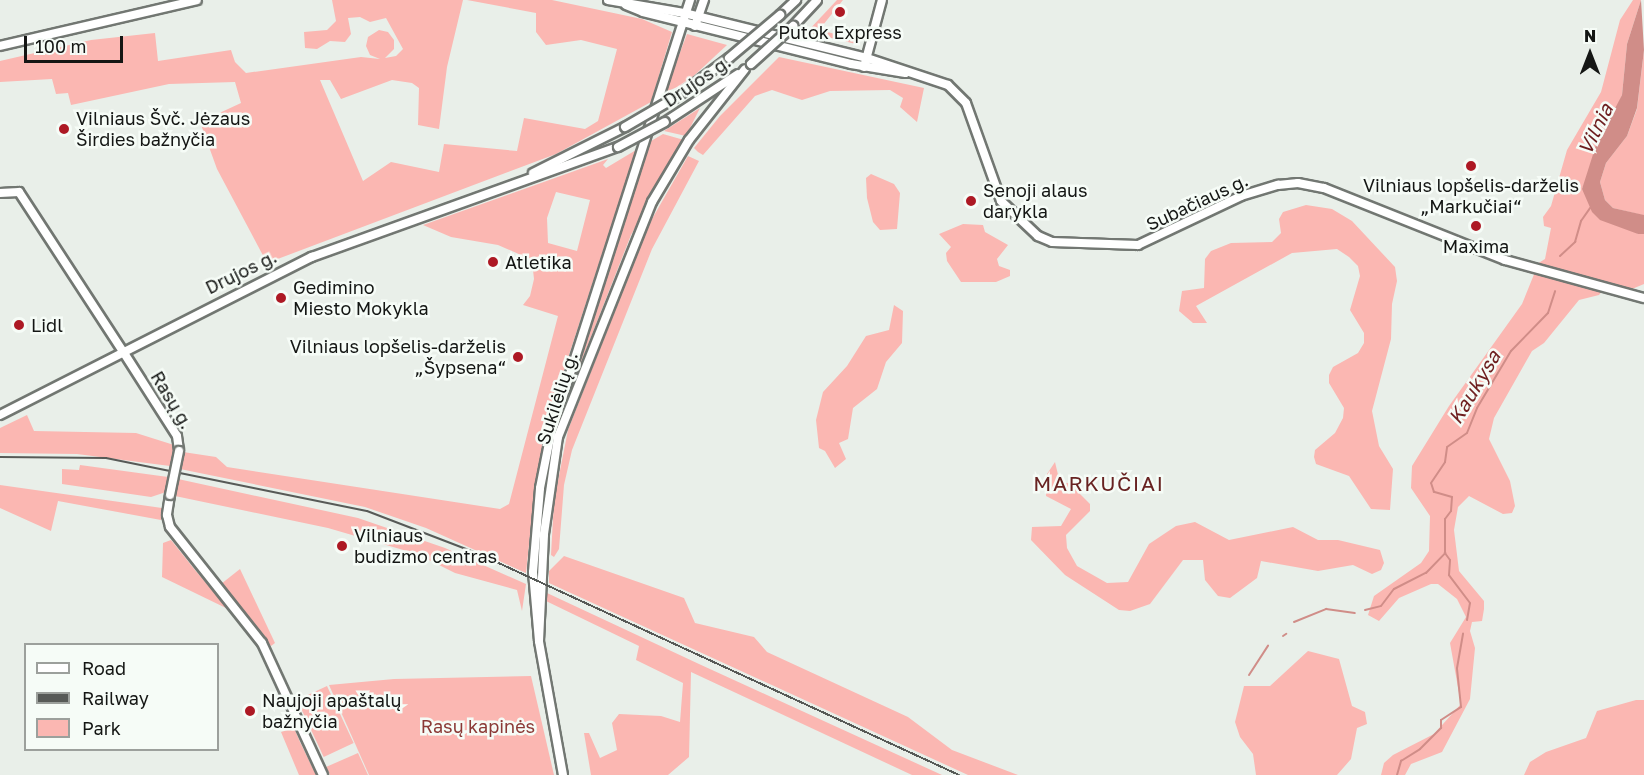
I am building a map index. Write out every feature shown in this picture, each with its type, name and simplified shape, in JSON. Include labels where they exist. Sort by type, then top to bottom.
[{"type":"main road","points":[[539,641],[532,572],[549,442],[681,22],[690,0]]},
{"type":"main road","points":[[696,21],[704,0]]},
{"type":"main road","name":"Drujos g.","points":[[508,185],[625,127],[678,96],[729,58],[796,0]]},
{"type":"main road","name":"Drujos g.","points":[[0,415],[312,257],[618,147],[665,122],[748,66],[793,26],[817,0]]},
{"type":"main road","points":[[864,67],[881,3]]},
{"type":"main road","name":"Sukilėlių g.","points":[[563,775],[539,641],[548,499],[567,409],[652,202],[689,140],[748,66]]},
{"type":"main road","name":"Rasų g.","points":[[124,352],[177,436],[179,451],[170,495],[170,527],[262,643],[322,775]]},
{"type":"street","points":[[0,46],[197,0]]},
{"type":"street","name":"Subačiaus g.","points":[[608,0],[684,13],[696,21],[864,67],[910,73]]},
{"type":"street","name":"Subačiaus g.","points":[[623,3],[681,22],[696,21],[867,58],[948,85],[962,95],[1001,201],[1038,236],[1052,242],[1138,245],[1241,196],[1278,185],[1303,184],[1324,188],[1505,260],[1644,298]]},
{"type":"street","name":"Rasų g.","points":[[0,193],[18,192],[124,352]]},
{"type":"green space","points":[[332,0],[463,0],[447,67],[439,129],[418,125],[419,88],[412,83],[392,80],[341,99],[330,80],[320,80],[363,181],[391,162],[439,172],[444,144],[517,151],[524,118],[585,129],[598,121],[617,49],[581,40],[546,45],[536,32],[536,13],[467,0],[552,0],[642,19],[672,32],[651,102],[556,154],[267,263],[217,169],[200,122],[241,103],[235,82],[169,84],[71,105],[68,93],[56,94],[52,79],[0,82],[0,61],[91,40],[155,33],[158,61],[231,50],[235,62],[246,73],[361,57],[380,59],[370,55],[366,46],[368,37],[379,30],[388,32],[394,40],[394,49],[385,58],[396,56],[403,49],[386,18],[370,22],[360,17],[348,18],[351,34],[345,42],[330,41],[317,49],[305,48],[304,32],[327,30],[336,21]]},
{"type":"green space","points":[[837,0],[843,0],[819,30],[860,40],[860,45],[807,32]]},
{"type":"green space","points":[[1633,0],[1641,0],[1627,44],[1622,95],[1582,189],[1638,234],[1644,234],[1644,284],[1632,289],[1537,264],[1545,259],[1551,228],[1544,226],[1543,217],[1551,206],[1567,150],[1601,92],[1620,20]]},
{"type":"green space","points":[[687,34],[727,45],[685,84],[665,92]]},
{"type":"green space","points":[[1644,50],[1644,215],[1642,215],[1613,208],[1605,200],[1600,182],[1606,163],[1627,136],[1637,109]]},
{"type":"green space","points":[[779,57],[924,88],[917,122],[900,107],[903,98],[890,90],[830,91],[802,100],[772,90],[755,96],[703,155],[698,152],[694,148],[720,116]]},
{"type":"green space","points":[[700,108],[686,136],[664,131]]},
{"type":"green space","points":[[663,134],[684,140],[631,235],[561,413],[537,548],[544,487],[557,423],[646,144]]},
{"type":"green space","points":[[636,150],[549,416],[536,479],[526,573],[426,528],[365,507],[180,469],[183,452],[216,457],[227,467],[500,509],[509,504],[558,316],[523,305],[530,296],[534,279],[533,270],[521,255],[498,245],[451,237],[423,225],[608,159],[603,165],[606,168]],"holes":[[[556,192],[590,200],[577,251],[548,243],[547,218]]]},
{"type":"green space","points":[[688,156],[699,161],[652,249],[572,450],[564,485],[559,549],[554,557],[551,555],[554,501],[568,430],[648,226]]},
{"type":"green space","points":[[871,174],[894,184],[900,193],[897,229],[880,230],[873,222],[867,198],[866,178]]},
{"type":"green space","points":[[1306,205],[1332,209],[1352,221],[1395,267],[1397,281],[1392,304],[1391,339],[1372,411],[1379,446],[1393,469],[1390,510],[1371,509],[1349,476],[1316,464],[1314,457],[1315,450],[1335,433],[1343,418],[1344,408],[1329,383],[1329,375],[1333,367],[1358,353],[1364,343],[1364,333],[1350,310],[1360,276],[1358,266],[1349,257],[1337,249],[1292,253],[1196,306],[1207,323],[1193,323],[1179,311],[1182,291],[1204,288],[1205,259],[1211,251],[1231,243],[1272,242],[1281,233],[1279,219],[1283,212]]},
{"type":"green space","points":[[963,224],[983,225],[985,232],[1008,245],[997,259],[999,266],[1010,270],[1010,276],[996,282],[961,282],[947,261],[946,253],[951,247],[939,234]]},
{"type":"green space","points":[[1535,272],[1603,290],[1599,295],[1579,300],[1544,343],[1532,351],[1494,418],[1489,439],[1510,481],[1515,506],[1512,513],[1503,514],[1469,496],[1458,507],[1454,530],[1459,571],[1484,601],[1482,621],[1472,622],[1470,631],[1475,648],[1470,699],[1442,752],[1411,764],[1405,775],[1381,775],[1384,763],[1393,755],[1434,734],[1461,704],[1450,643],[1466,617],[1457,599],[1438,584],[1431,584],[1399,598],[1379,621],[1368,615],[1374,596],[1421,563],[1429,551],[1430,516],[1411,488],[1412,466],[1449,406],[1522,304]]},
{"type":"green space","points":[[894,305],[903,311],[902,343],[886,362],[877,389],[853,408],[848,439],[839,443],[846,459],[835,468],[825,451],[819,448],[816,420],[823,392],[847,366],[866,336],[889,330]]},
{"type":"green space","points":[[27,415],[34,431],[136,433],[174,445],[170,466],[77,454],[0,453],[0,428]]},
{"type":"green space","points":[[1055,462],[1060,483],[1069,483],[1090,504],[1090,511],[1066,535],[1067,548],[1077,566],[1107,583],[1128,582],[1149,544],[1176,526],[1195,522],[1229,540],[1293,527],[1318,540],[1338,540],[1380,550],[1384,563],[1381,570],[1372,574],[1353,565],[1318,571],[1261,561],[1257,578],[1230,598],[1218,596],[1205,580],[1203,560],[1183,560],[1150,604],[1130,611],[1119,610],[1065,575],[1031,540],[1032,527],[1061,526],[1071,509],[1046,496],[1047,474]]},
{"type":"green space","points":[[80,465],[168,477],[166,492],[151,497],[62,484],[62,469],[79,470]]},
{"type":"green space","points":[[178,479],[358,518],[445,548],[526,584],[522,611],[517,590],[455,573],[417,554],[328,528],[175,496]]},
{"type":"green space","points":[[0,485],[162,508],[161,520],[58,501],[51,531],[0,508]]},
{"type":"green space","points":[[171,540],[228,609],[162,577],[163,543]]},
{"type":"green space","points":[[564,556],[684,598],[695,623],[754,637],[767,652],[908,717],[952,750],[1018,775],[968,775],[549,583],[549,571]]},
{"type":"green space","points":[[240,569],[275,643],[271,646],[221,584]]},
{"type":"green space","points":[[547,593],[942,775],[912,775],[691,672],[689,757],[668,775],[591,775],[584,733],[589,733],[600,758],[617,750],[612,723],[619,714],[661,716],[680,722],[683,683],[636,660],[639,646],[546,601]]},
{"type":"green space","points":[[1308,651],[1339,659],[1352,706],[1365,712],[1367,724],[1357,728],[1351,759],[1337,775],[1256,775],[1253,754],[1240,737],[1235,722],[1244,686],[1270,686]]},
{"type":"green space","name":"Rasų kapinės","points":[[531,676],[554,775],[369,775],[329,685],[394,679]]},
{"type":"green space","points":[[327,686],[354,743],[324,757],[297,700]]},
{"type":"green space","points":[[1636,700],[1644,700],[1644,775],[1524,775],[1530,762],[1546,752],[1586,738],[1597,711]]},
{"type":"green space","points":[[294,728],[316,775],[299,775],[281,732]]},
{"type":"green space","points":[[358,753],[368,775],[330,775],[326,767]]},
{"type":"shaded area","points":[[1641,0],[1644,50],[1637,108],[1627,136],[1606,163],[1600,182],[1605,200],[1613,208],[1644,215],[1644,234],[1638,234],[1600,220],[1592,212],[1582,189],[1596,145],[1622,95],[1627,44]]},
{"type":"waterway","name":"Kaukysa","points":[[1560,256],[1575,242],[1581,221],[1590,208]]},
{"type":"waterway","name":"Kaukysa","points":[[1467,620],[1470,603],[1449,575],[1450,560],[1445,553],[1445,519],[1451,511],[1452,497],[1434,492],[1431,483],[1445,462],[1447,447],[1467,433],[1477,408],[1511,351],[1548,313],[1555,291]]},
{"type":"waterway","points":[[1365,610],[1381,606],[1394,589],[1426,573],[1445,553]]},
{"type":"waterway","points":[[1294,622],[1326,609],[1355,613]]},
{"type":"waterway","name":"Kaukysa","points":[[1397,775],[1401,761],[1420,749],[1441,728],[1441,720],[1461,707],[1457,668],[1463,634]]},
{"type":"waterway","points":[[1249,675],[1268,646]]},
{"type":"railway","points":[[0,457],[106,458],[367,511],[479,554],[959,775]]},
{"type":"place","name":"Putok Express","points":[[840,12]]},
{"type":"place","name":"Vilniaus Švč. Jėzaus Širdies bažnyčia","points":[[64,129]]},
{"type":"place","name":"Vilniaus lopšelis-darželis „Markučiai“","points":[[1471,166]]},
{"type":"place","name":"Senoji alaus darykla","points":[[971,201]]},
{"type":"place","name":"Maxima","points":[[1476,226]]},
{"type":"place","name":"Atletika","points":[[493,262]]},
{"type":"place","name":"Gedimino Miesto Mokykla","points":[[281,298]]},
{"type":"place","name":"Lidl","points":[[19,325]]},
{"type":"place","name":"Vilniaus lopšelis-darželis „Šypsena“","points":[[518,357]]},
{"type":"place","name":"Vilniaus budizmo centras","points":[[342,546]]},
{"type":"place","name":"Naujoji apaštalų bažnyčia","points":[[250,711]]},
{"type":"district","name":"MARKUČIAI","points":[[1099,483]]},
{"type":"water label","name":"Vilnia","points":[[1595,129]]}]
